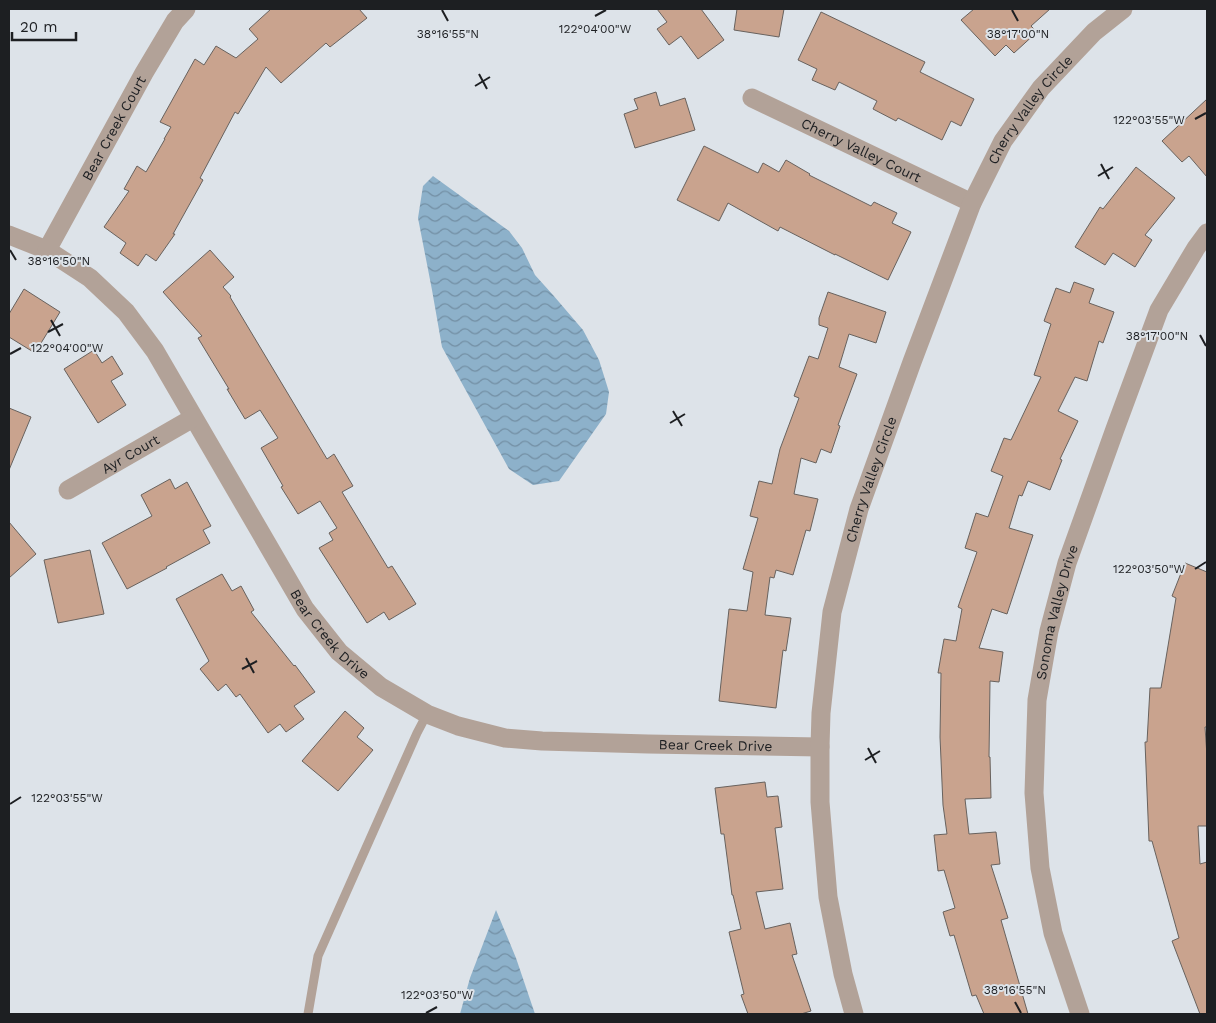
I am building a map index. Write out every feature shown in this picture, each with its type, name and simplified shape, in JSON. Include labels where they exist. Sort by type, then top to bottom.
[{"type":"street","name":"Bear Creek Court","points":[[47,250],[144,73],[175,21],[186,9]]},
{"type":"street","name":"Cherry Valley Circle","points":[[854,1014],[843,974],[828,897],[820,802],[820,747],[821,713],[832,612],[859,509],[972,203],[1003,141],[1041,88],[1094,32],[1123,9]]},
{"type":"street","name":"Cherry Valley Court","points":[[752,98],[972,203]]},
{"type":"street","name":"Sonoma Valley Drive","points":[[1080,1014],[1053,933],[1040,868],[1034,793],[1037,700],[1048,631],[1067,563],[1159,310],[1207,233]]},
{"type":"street","name":"Bear Creek Drive","points":[[9,235],[47,250],[90,278],[126,312],[155,351],[305,609],[340,652],[381,687],[427,714],[458,726],[505,738],[639,744],[820,747]]},
{"type":"street","name":"Ayr Court","points":[[68,490],[193,418]]},
{"type":"lane","points":[[308,1014],[318,956],[427,714]]},
{"type":"water","points":[[433,176],[509,231],[522,248],[535,275],[583,330],[599,360],[609,392],[606,414],[559,481],[533,485],[509,469],[442,347],[418,218],[423,186]]},
{"type":"water","points":[[496,910],[516,958],[535,1014],[460,1014],[470,978]]},
{"type":"building","points":[[271,9],[359,9],[367,18],[330,47],[326,43],[281,83],[266,67],[238,114],[235,112],[200,178],[203,180],[173,234],[175,234],[156,261],[146,254],[138,266],[120,253],[126,243],[104,227],[129,191],[124,189],[137,166],[146,172],[165,139],[171,127],[160,122],[195,59],[204,65],[216,46],[236,58],[258,39],[249,29]]},
{"type":"building","points":[[657,9],[701,9],[724,40],[698,59],[681,36],[669,45],[657,29],[667,22]]},
{"type":"building","points":[[737,9],[784,9],[779,37],[734,30]]},
{"type":"building","points":[[974,9],[1050,9],[1031,26],[1037,32],[1014,53],[1006,45],[995,56],[961,20]]},
{"type":"building","points":[[821,12],[925,62],[920,72],[974,99],[961,126],[951,121],[942,140],[898,118],[896,121],[873,109],[877,101],[839,82],[835,90],[812,80],[817,69],[798,60]]},
{"type":"building","points":[[656,92],[660,106],[685,98],[695,130],[635,148],[624,114],[638,109],[634,99]]},
{"type":"building","points":[[1207,99],[1207,177],[1189,156],[1182,162],[1162,141]]},
{"type":"building","points":[[704,146],[758,173],[763,163],[779,172],[786,160],[809,175],[871,206],[874,202],[897,213],[892,223],[911,232],[888,280],[780,227],[778,231],[728,203],[719,221],[677,200]]},
{"type":"building","points":[[1136,167],[1175,198],[1145,235],[1152,240],[1135,267],[1113,253],[1105,265],[1075,247],[1100,207],[1103,209]]},
{"type":"building","points":[[210,250],[234,277],[223,287],[231,296],[327,459],[334,454],[353,486],[342,492],[388,568],[392,566],[416,604],[389,620],[384,612],[367,623],[319,548],[333,540],[329,533],[337,528],[320,501],[298,514],[281,487],[283,486],[261,448],[278,438],[260,410],[245,419],[198,338],[202,336],[163,292]]},
{"type":"building","points":[[1074,282],[1094,289],[1089,303],[1114,312],[1103,343],[1099,341],[1087,381],[1075,377],[1058,411],[1078,421],[1060,459],[1062,460],[1050,490],[1028,481],[1022,496],[1019,495],[1009,528],[1033,535],[1007,614],[992,609],[979,648],[1003,652],[999,682],[990,681],[989,757],[991,798],[965,799],[969,834],[996,832],[1000,864],[991,865],[1008,918],[1001,920],[1028,1014],[984,1014],[976,995],[972,996],[954,935],[950,936],[943,912],[955,908],[944,870],[938,871],[934,835],[947,834],[943,805],[940,737],[941,673],[938,673],[944,639],[956,641],[962,609],[958,607],[977,552],[965,548],[976,513],[988,517],[1003,476],[991,471],[1004,438],[1011,440],[1041,377],[1034,375],[1051,324],[1044,321],[1056,288],[1070,293]]},
{"type":"building","points":[[24,289],[60,312],[35,353],[9,337],[9,314]]},
{"type":"building","points":[[828,292],[886,312],[876,343],[849,334],[839,367],[857,374],[838,425],[840,426],[831,453],[821,449],[816,463],[801,458],[794,494],[818,499],[810,531],[806,530],[793,575],[776,570],[774,578],[770,577],[765,615],[791,618],[786,651],[783,650],[776,708],[719,701],[729,609],[747,611],[753,572],[743,569],[758,518],[750,516],[759,481],[772,484],[780,449],[799,398],[794,396],[809,356],[818,359],[828,328],[819,325],[819,318]]},
{"type":"building","points":[[94,350],[102,363],[112,356],[123,374],[111,381],[126,405],[98,423],[64,369]]},
{"type":"building","points":[[9,408],[31,417],[9,470]]},
{"type":"building","points":[[170,479],[175,489],[187,482],[211,526],[203,530],[210,543],[127,589],[102,543],[152,516],[141,495]]},
{"type":"building","points":[[9,522],[36,554],[9,578]]},
{"type":"building","points":[[90,550],[104,614],[58,623],[44,560]]},
{"type":"building","points":[[1185,563],[1207,572],[1207,727],[1205,727],[1207,826],[1198,826],[1200,864],[1207,862],[1207,1014],[1200,1014],[1172,941],[1179,938],[1152,841],[1149,841],[1145,742],[1147,742],[1150,688],[1161,688],[1176,598],[1172,596]]},
{"type":"building","points":[[222,574],[232,591],[241,586],[254,610],[251,612],[315,692],[294,706],[304,719],[286,732],[280,724],[268,733],[240,694],[236,697],[226,684],[218,691],[200,669],[209,661],[176,599]]},
{"type":"building","points":[[345,711],[364,728],[357,737],[373,750],[338,791],[302,761]]},
{"type":"building","points":[[765,782],[767,797],[778,796],[782,827],[775,828],[783,889],[756,892],[765,929],[790,923],[797,954],[792,955],[811,1011],[801,1014],[748,1014],[741,995],[744,994],[729,932],[741,929],[732,895],[724,834],[721,834],[715,788]]}]
